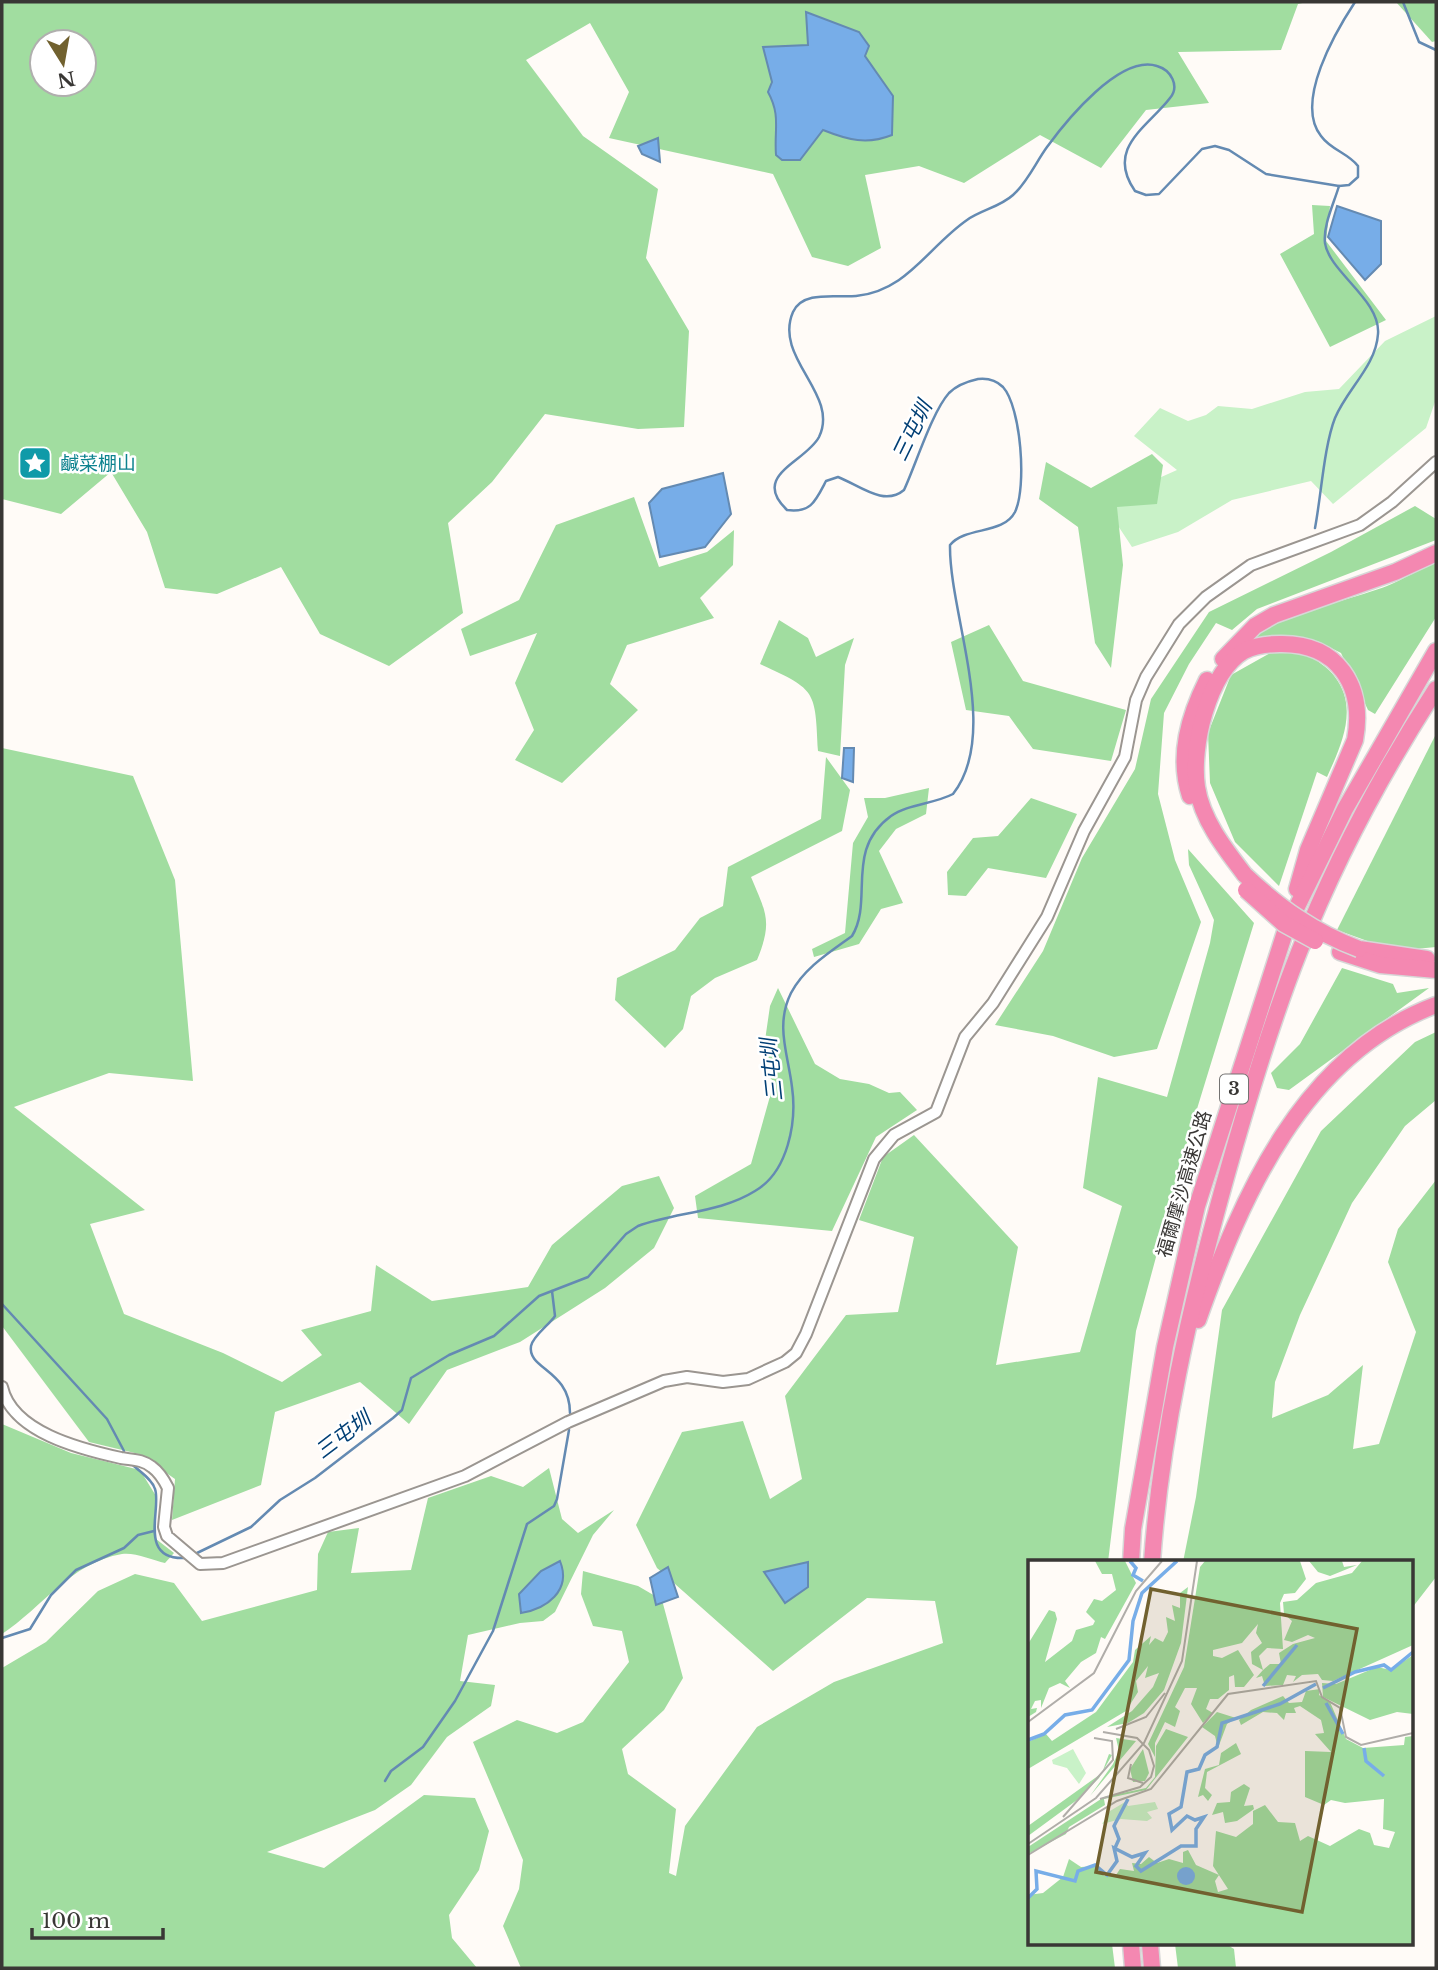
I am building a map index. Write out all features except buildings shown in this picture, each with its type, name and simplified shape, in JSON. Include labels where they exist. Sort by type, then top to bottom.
[{"type":"highway","points":[[1436,553],[1395,572],[1304,602],[1255,626],[1211,673],[1195,705],[1187,735],[1186,786],[1197,822],[1284,924],[1340,952],[1380,965],[1436,970]]},
{"type":"highway","points":[[1286,929],[1308,850],[1355,740],[1358,705],[1343,670],[1315,649],[1297,644],[1262,644],[1233,659],[1217,681],[1201,732],[1197,787],[1219,840],[1244,880],[1290,915],[1324,936],[1359,949],[1436,960]]},
{"type":"highway","name":"福爾摩沙高速公路","points":[[1131,1560],[1133,1528],[1165,1347],[1197,1206],[1286,929],[1345,809],[1436,651]]},
{"type":"highway","name":"福爾摩沙高速公路","points":[[1152,1560],[1164,1453],[1197,1283],[1245,1112],[1299,951],[1367,807],[1436,689]]},
{"type":"highway","points":[[1178,1375],[1225,1244],[1249,1189],[1284,1134],[1306,1103],[1343,1062],[1383,1033],[1436,1005]]},
{"type":"highway","points":[[1131,1946],[1133,1968]]},
{"type":"highway","points":[[1150,1946],[1152,1968]]},
{"type":"street","points":[[2,1387],[14,1414],[35,1429],[88,1449],[138,1459],[151,1465],[168,1488],[164,1527],[167,1536],[195,1562],[208,1566],[252,1554],[465,1476],[568,1422],[664,1381],[687,1377],[735,1382],[785,1362],[796,1353],[806,1334],[874,1159],[894,1135],[936,1112],[965,1037],[993,1003],[1047,917],[1084,831],[1125,757],[1136,701],[1163,646],[1206,597],[1251,565],[1360,525],[1392,502],[1436,462]]},
{"type":"green space","points":[[2,2],[1307,2],[1298,4],[1281,50],[1178,52],[1209,103],[1146,110],[1101,168],[1040,135],[964,183],[919,166],[865,175],[881,248],[848,266],[812,257],[773,174],[609,138],[629,92],[590,23],[526,60],[583,136],[658,189],[646,258],[689,331],[684,427],[638,429],[545,414],[492,482],[448,523],[463,613],[389,666],[320,634],[281,567],[217,594],[165,588],[147,532],[111,472],[61,514],[2,499]]},
{"type":"green space","points":[[1396,2],[1436,2],[1436,41],[1432,42]]},
{"type":"green space","points":[[1312,205],[1330,206],[1326,241],[1386,320],[1330,347],[1280,254],[1314,234]]},
{"type":"green space","points":[[1436,316],[1436,399],[1426,428],[1333,504],[1311,481],[1232,500],[1178,532],[1132,547],[1103,503],[1177,470],[1134,436],[1160,408],[1188,421],[1206,415],[1218,406],[1252,409],[1305,392],[1339,389],[1385,341]]},
{"type":"green space","points":[[1152,454],[1163,465],[1157,504],[1117,507],[1123,565],[1111,668],[1095,643],[1078,527],[1039,499],[1046,462],[1091,488]]},
{"type":"green space","points":[[634,497],[659,567],[707,552],[734,530],[733,565],[700,598],[714,618],[627,645],[610,684],[638,710],[562,783],[515,760],[534,730],[515,683],[537,633],[470,656],[461,629],[519,600],[556,525]]},
{"type":"green space","points":[[1415,506],[1436,519],[1436,540],[1257,609],[1232,630],[1216,623],[1189,664],[1164,713],[1158,794],[1175,860],[1201,922],[1157,1049],[1114,1057],[1053,1036],[995,1025],[1043,951],[1082,858],[1135,769],[1151,699],[1209,612],[1331,552]]},
{"type":"green space","points":[[1436,561],[1436,617],[1375,714],[1368,710],[1341,653],[1317,641],[1250,641],[1274,625],[1387,586]]},
{"type":"green space","points":[[779,620],[808,638],[816,657],[854,638],[845,665],[840,756],[818,751],[816,715],[809,694],[803,687],[760,664]]},
{"type":"green space","points":[[989,625],[1023,681],[1126,710],[1111,761],[1033,749],[1009,716],[966,710],[951,642]]},
{"type":"green space","points":[[1272,652],[1305,652],[1325,667],[1342,689],[1347,714],[1338,753],[1327,777],[1317,772],[1279,886],[1235,842],[1210,783],[1208,733],[1231,675]]},
{"type":"green space","points":[[1436,734],[1436,947],[1395,951],[1337,930]]},
{"type":"green space","points":[[2,748],[133,776],[175,880],[193,1081],[109,1073],[14,1107],[145,1210],[90,1224],[124,1314],[223,1353],[282,1382],[322,1355],[301,1330],[371,1311],[376,1265],[432,1301],[528,1287],[552,1245],[622,1186],[659,1176],[674,1208],[654,1248],[605,1288],[520,1342],[447,1370],[409,1424],[360,1382],[275,1412],[261,1485],[172,1520],[175,1479],[139,1454],[89,1442],[2,1326]]},
{"type":"green space","points":[[826,757],[850,790],[842,831],[751,877],[766,917],[765,936],[757,960],[715,978],[691,996],[683,1029],[665,1048],[615,1000],[617,978],[675,950],[700,918],[723,906],[728,867],[821,819]]},
{"type":"green space","points":[[929,788],[926,814],[896,829],[879,851],[903,903],[881,909],[859,944],[814,957],[812,949],[845,933],[853,843],[868,817],[864,798],[885,798]]},
{"type":"green space","points":[[1031,798],[1077,814],[1046,878],[988,868],[966,896],[948,895],[947,872],[973,838],[998,836]]},
{"type":"green space","points":[[1188,849],[1254,923],[1189,1135],[1136,1331],[1108,1560],[1028,1560],[1028,1946],[1112,1946],[1115,1968],[521,1968],[503,1926],[519,1889],[523,1860],[473,1742],[517,1720],[557,1733],[583,1722],[629,1662],[622,1631],[593,1626],[581,1594],[583,1571],[638,1586],[662,1600],[683,1678],[664,1710],[622,1749],[628,1774],[676,1809],[669,1873],[676,1876],[685,1826],[757,1727],[834,1682],[943,1643],[935,1601],[867,1598],[773,1671],[657,1568],[636,1525],[682,1432],[743,1421],[770,1499],[802,1479],[785,1396],[846,1315],[898,1312],[914,1237],[859,1220],[883,1157],[914,1135],[1018,1247],[996,1365],[1080,1352],[1122,1206],[1083,1188],[1098,1077],[1167,1097],[1214,920],[1189,865]]},
{"type":"green space","points":[[1342,968],[1393,984],[1397,993],[1429,988],[1289,1090],[1277,1088],[1271,1073],[1300,1044]]},
{"type":"green space","points":[[778,988],[815,1064],[840,1079],[869,1084],[889,1093],[900,1092],[917,1110],[876,1137],[832,1231],[698,1218],[695,1196],[751,1164],[774,1082],[761,1068],[770,1006]]},
{"type":"green space","points":[[1436,1032],[1436,1100],[1405,1126],[1352,1203],[1300,1315],[1275,1382],[1272,1418],[1328,1395],[1363,1365],[1353,1449],[1379,1444],[1416,1332],[1388,1262],[1398,1229],[1436,1180],[1436,1577],[1414,1605],[1414,1560],[1183,1560],[1196,1497],[1222,1310],[1321,1131],[1415,1042]]},
{"type":"green space","points":[[2,1424],[71,1453],[140,1470],[156,1496],[156,1539],[174,1553],[165,1563],[138,1555],[122,1554],[87,1566],[2,1634]]},
{"type":"green space","points":[[549,1468],[562,1519],[578,1533],[614,1510],[593,1535],[555,1612],[543,1621],[520,1623],[468,1635],[460,1681],[495,1685],[491,1706],[447,1737],[411,1785],[375,1810],[267,1852],[324,1868],[424,1795],[475,1798],[489,1831],[479,1870],[449,1915],[452,1938],[477,1968],[2,1968],[2,1668],[46,1642],[98,1591],[135,1574],[174,1583],[202,1621],[317,1590],[318,1554],[328,1532],[359,1528],[351,1573],[411,1570],[428,1498],[491,1476],[523,1487]]},
{"type":"green space","points":[[1175,1946],[1229,1946],[1234,1949],[1236,1968],[1178,1968]]},
{"type":"water","points":[[806,12],[859,32],[869,46],[865,56],[893,96],[892,135],[874,140],[858,140],[823,130],[800,160],[782,160],[776,155],[776,116],[768,92],[772,82],[763,47],[808,45]]},
{"type":"water","points":[[658,138],[660,162],[642,154],[638,146]]},
{"type":"water","points":[[1337,206],[1381,221],[1381,264],[1365,280],[1328,237]]},
{"type":"water","points":[[723,473],[731,514],[705,547],[660,557],[649,503],[662,489]]},
{"type":"water","points":[[844,748],[854,748],[853,782],[842,778]]},
{"type":"water","points":[[560,1561],[563,1572],[560,1590],[547,1603],[521,1613],[519,1594],[541,1571]]},
{"type":"water","points":[[808,1562],[808,1587],[785,1603],[764,1572]]},
{"type":"water","points":[[668,1567],[678,1597],[656,1605],[650,1578]]},
{"type":"waterway","name":"三屯圳","points":[[197,1553],[251,1527],[280,1500],[315,1478],[393,1418],[402,1410],[411,1378],[449,1355],[494,1336],[539,1296],[588,1277],[626,1234],[638,1226],[713,1208],[741,1198],[766,1183],[783,1159],[793,1115],[792,1087],[783,1028],[786,1005],[796,984],[810,968],[852,936],[861,907],[864,859],[868,844],[877,829],[898,812],[953,794],[967,769],[973,739],[973,707],[950,545],[965,535],[993,528],[1009,519],[1015,512],[1021,485],[1018,429],[1009,397],[997,383],[978,379],[949,393],[930,425],[904,490],[896,495],[880,495],[838,477],[826,481],[807,508],[787,510],[777,498],[777,478],[812,446],[819,437],[823,421],[815,391],[792,345],[789,329],[793,312],[798,305],[804,300],[821,296],[856,296],[874,292],[903,277],[967,220],[1013,195],[1080,107],[1111,79],[1142,65],[1162,68],[1170,75],[1174,88],[1170,98],[1141,129],[1127,150],[1127,176],[1135,191],[1146,195],[1159,194],[1202,149],[1215,146],[1229,150],[1266,174],[1339,186],[1349,185],[1358,177],[1358,166],[1321,136],[1314,122],[1312,105],[1321,67],[1355,2]]},
{"type":"waterway","name":"三屯圳","points":[[1403,2],[1419,42],[1436,50]]},
{"type":"waterway","points":[[1315,528],[1331,429],[1340,407],[1372,357],[1378,334],[1372,310],[1335,265],[1325,243],[1327,222],[1339,186]]},
{"type":"waterway","points":[[552,1291],[555,1316],[535,1338],[531,1346],[532,1354],[563,1388],[570,1413]]},
{"type":"waterway","name":"三屯圳","points":[[2,1304],[107,1419],[124,1451]]},
{"type":"waterway","points":[[385,1781],[391,1771],[423,1747],[455,1701],[493,1631],[527,1524],[554,1506],[557,1499],[569,1430]]},
{"type":"waterway","name":"三屯圳","points":[[133,1465],[149,1479],[155,1489],[156,1542],[161,1551],[170,1556],[185,1558]]},
{"type":"waterway","points":[[2,1638],[30,1629],[51,1595],[76,1570],[124,1548],[138,1535],[154,1531]]},
{"type":"place","name":"鹹菜棚山","points":[[35,463]]}]
